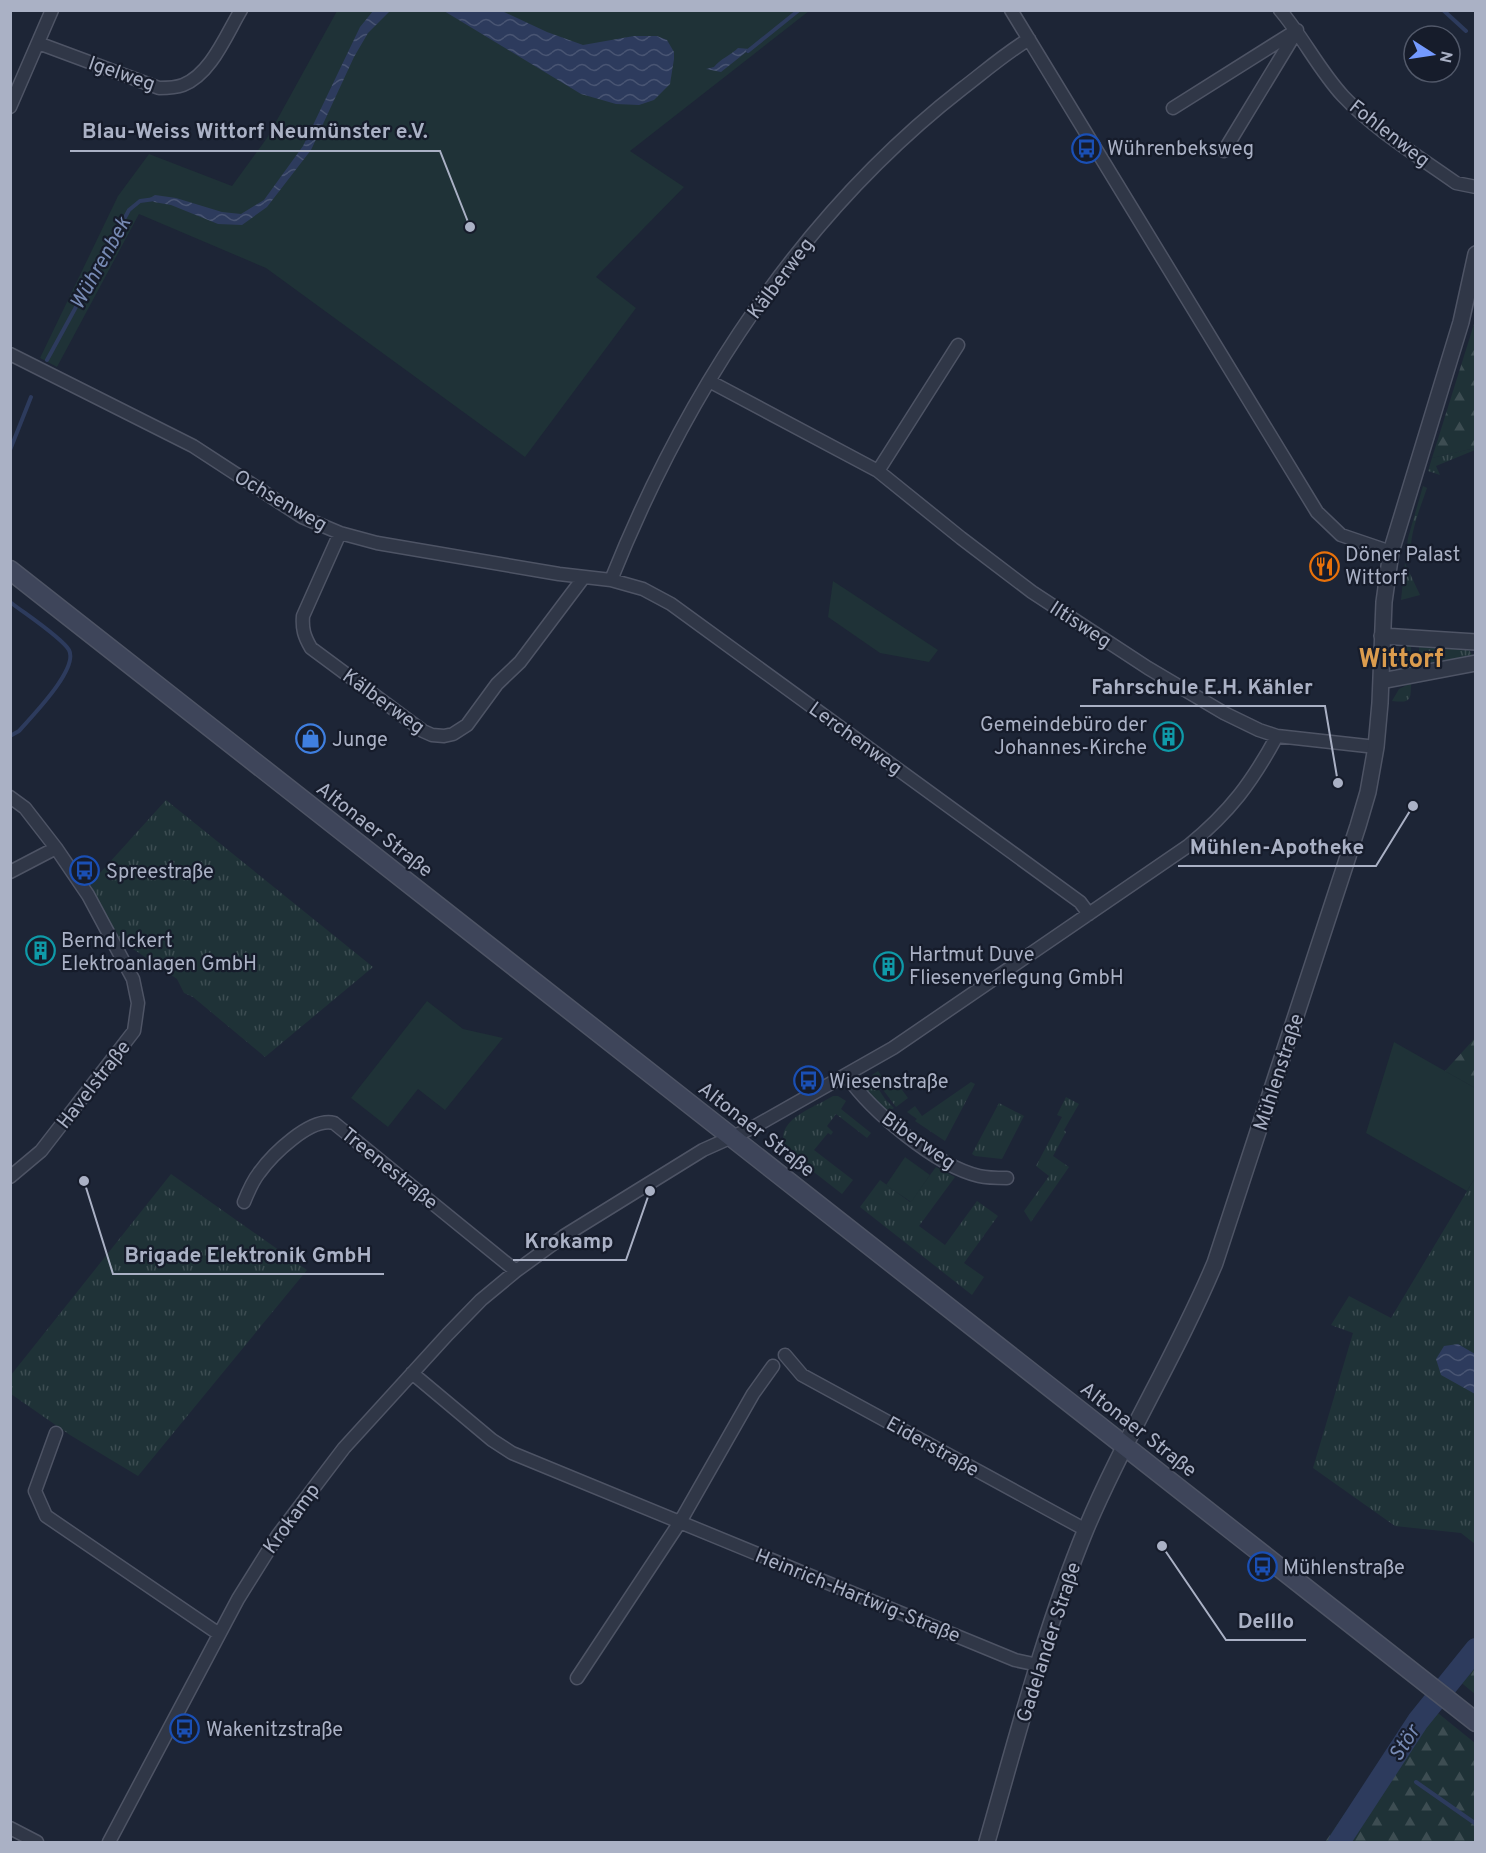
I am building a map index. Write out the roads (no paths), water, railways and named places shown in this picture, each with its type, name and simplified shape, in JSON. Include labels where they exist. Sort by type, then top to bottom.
[{"type":"main road","name":"Altonaer Straße","points":[[10,570],[1476,1722]]},
{"type":"street","points":[[10,107],[52,10]]},
{"type":"street","name":"Igelweg","points":[[38,43],[159,88],[177,87],[195,79],[207,67],[241,10]]},
{"type":"street","name":"Fohlenweg","points":[[1280,10],[1297,30],[1330,81],[1353,106],[1456,183],[1476,187]]},
{"type":"street","points":[[1017,13],[1029,39],[1317,512],[1341,536],[1391,552]]},
{"type":"street","points":[[1173,108],[1297,30]]},
{"type":"street","points":[[1224,151],[1297,30]]},
{"type":"street","name":"Kälberweg","points":[[611,580],[647,496],[709,381],[735,338],[774,282],[818,227],[868,172],[928,116],[1029,39]]},
{"type":"street","name":"Mühlenstraße","points":[[1125,1447],[1184,1331],[1215,1263],[1358,826],[1368,792],[1376,747],[1385,586],[1391,552],[1461,322],[1476,254]]},
{"type":"street","points":[[878,471],[958,345]]},
{"type":"street","name":"Ochsenweg","points":[[10,354],[193,446],[302,517],[340,533],[377,543],[611,580]]},
{"type":"street","name":"Iltisweg","points":[[709,381],[878,471],[969,544],[1051,605],[1214,708],[1240,722],[1277,736],[1376,747]]},
{"type":"street","name":"Kälberweg","points":[[340,533],[303,616],[305,637],[311,648],[423,731],[432,735],[453,734],[467,725],[497,684],[520,662],[584,577]]},
{"type":"street","name":"Lerchenweg","points":[[611,580],[643,590],[671,604],[1080,902],[1089,914]]},
{"type":"street","points":[[1382,636],[1476,642]]},
{"type":"street","points":[[1381,681],[1476,663]]},
{"type":"street","points":[[730,1137],[752,1128],[847,1076],[912,1036],[1188,846],[1211,827],[1240,795],[1277,736]]},
{"type":"street","name":"Havelstraße","points":[[10,797],[25,808],[88,895],[133,979],[138,1003],[134,1031],[42,1151],[10,1177]]},
{"type":"street","points":[[10,872],[56,848]]},
{"type":"street","name":"Biberweg","points":[[847,1076],[857,1091],[886,1119],[932,1152],[978,1176],[1007,1178]]},
{"type":"street","name":"Treenestraße","points":[[244,1202],[250,1186],[270,1159],[305,1130],[321,1122],[334,1123],[516,1271]]},
{"type":"street","name":"Krokamp","points":[[109,1842],[257,1566],[299,1506],[345,1448],[481,1300],[516,1271],[564,1236],[703,1150],[730,1137]]},
{"type":"street","name":"Eiderstraße","points":[[784,1355],[802,1375],[1086,1530]]},
{"type":"street","points":[[577,1678],[680,1522],[753,1394],[773,1366]]},
{"type":"street","name":"Heinrich-Hartwig-Straße","points":[[412,1373],[504,1449],[1015,1660],[1038,1665]]},
{"type":"street","points":[[56,1433],[35,1491],[46,1516],[219,1634]]},
{"type":"street","name":"Gadelander Straße","points":[[987,1842],[1057,1604],[1108,1478],[1125,1447]]},
{"type":"street","points":[[10,1828],[37,1842]]},
{"type":"water","points":[[373,11],[394,11],[389,12],[368,33],[354,57],[311,150],[267,207],[242,225],[218,224],[171,205],[154,202],[150,198],[155,195],[176,198],[222,212],[241,214],[264,200],[303,146],[360,27]]},
{"type":"water","points":[[444,11],[502,11],[547,32],[583,45],[634,36],[657,36],[667,40],[674,52],[670,84],[654,100],[639,105],[616,104],[581,94]]},
{"type":"water","points":[[738,48],[750,49],[721,72],[706,69],[714,67]]},
{"type":"water","points":[[1458,1344],[1475,1354],[1475,1394],[1441,1375],[1436,1359],[1444,1346]]},
{"type":"waterway","name":"Wührenbek","points":[[748,51],[799,10]]},
{"type":"waterway","name":"Wührenbek","points":[[1443,10],[1466,31]]},
{"type":"waterway","name":"Wührenbek","points":[[47,360],[129,210],[140,201],[155,199]]},
{"type":"waterway","name":"Wührenbek","points":[[10,450],[31,397]]},
{"type":"waterway","name":"Wührenbek","points":[[10,602],[65,645],[69,650],[70,658],[61,680],[43,704],[19,731],[10,736]]},
{"type":"waterway","name":"Stör","points":[[1339,1842],[1418,1721],[1476,1649]]},
{"type":"waterway","points":[[1416,1782],[1476,1824]]},
{"type":"place","name":"Wührenbeksweg","points":[[1086,148]]},
{"type":"place","name":"Blau-Weiss Wittorf Neumünster e.V.","points":[[470,227]]},
{"type":"place","name":"Döner Palast Wittorf","points":[[1324,566]]},
{"type":"place","name":"Gemeindebüro der Johannes-Kirche","points":[[1168,736]]},
{"type":"place","name":"Junge","points":[[311,739]]},
{"type":"place","name":"Fahrschule E.H. Kähler","points":[[1338,783]]},
{"type":"place","name":"Mühlen-Apotheke","points":[[1413,806]]},
{"type":"place","name":"Spreestraße","points":[[85,871]]},
{"type":"place","name":"Bernd Ickert Elektroanlagen GmbH","points":[[40,951]]},
{"type":"place","name":"Hartmut Duve Fliesenverlegung GmbH","points":[[888,966]]},
{"type":"place","name":"Wiesenstraße","points":[[808,1081]]},
{"type":"place","name":"Brigade Elektronik GmbH","points":[[84,1181]]},
{"type":"place","name":"Krokamp","points":[[650,1191]]},
{"type":"place","name":"Delllo","points":[[1162,1546]]},
{"type":"place","name":"Mühlenstraße","points":[[1262,1567]]},
{"type":"place","name":"Wakenitzstraße","points":[[185,1729]]},
{"type":"district","name":"Wittorf","points":[[1401,658]]}]
